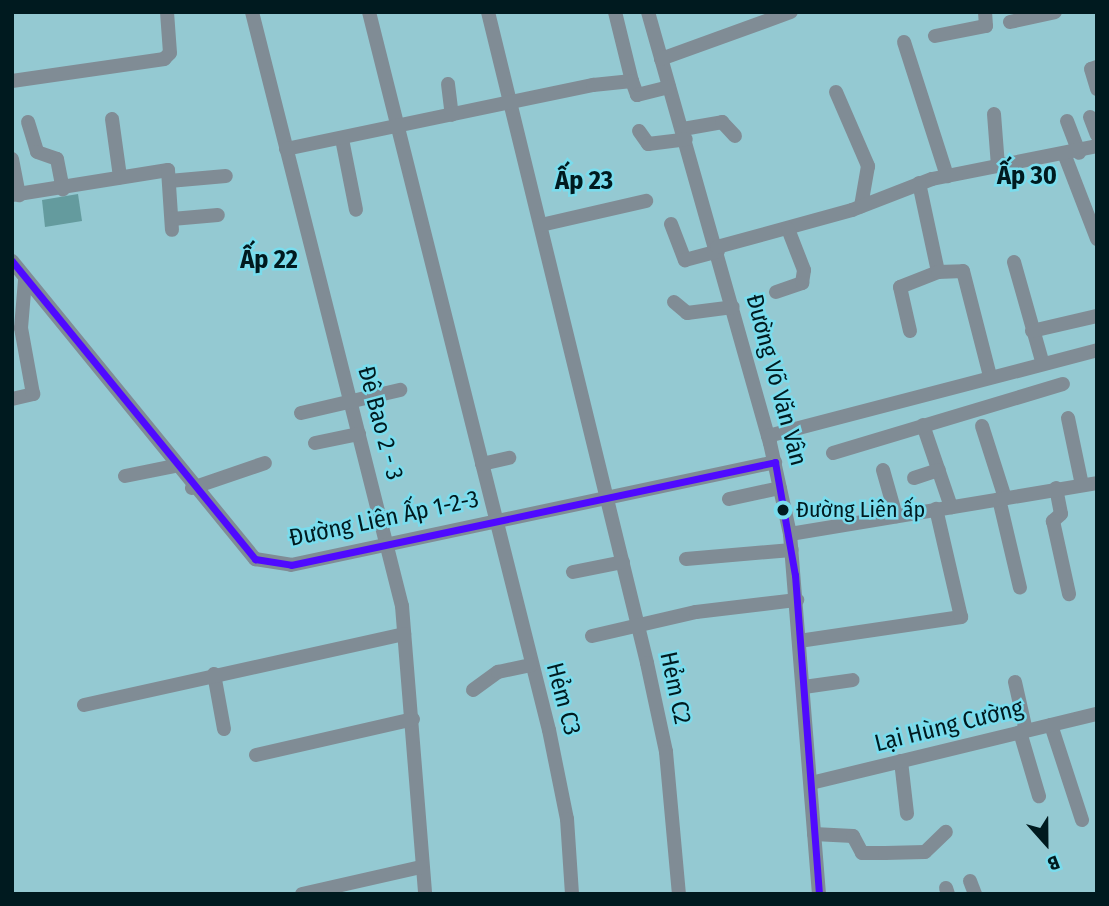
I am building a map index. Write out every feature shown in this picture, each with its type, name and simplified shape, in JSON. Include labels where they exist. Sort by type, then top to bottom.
[{"type":"street","points":[[12,81],[164,59],[170,53],[167,12]]},
{"type":"street","name":"Đê Bao 2 - 3","points":[[252,12],[388,543],[404,635],[423,810],[421,867],[425,894]]},
{"type":"street","name":"Hẻm C3","points":[[369,12],[400,126],[567,819],[572,894]]},
{"type":"street","name":"Hẻm C2","points":[[488,12],[623,562],[666,752],[679,894]]},
{"type":"street","points":[[615,12],[637,94],[669,87]]},
{"type":"street","name":"Đường Võ Văn Vân","points":[[649,12],[718,249],[775,462],[790,534],[819,894]]},
{"type":"street","points":[[935,36],[986,26],[985,12]]},
{"type":"street","points":[[1010,22],[1055,12]]},
{"type":"street","points":[[661,59],[782,14]]},
{"type":"street","points":[[904,42],[947,176]]},
{"type":"street","points":[[1097,67],[1091,69],[1097,89]]},
{"type":"street","points":[[286,149],[632,81]]},
{"type":"street","points":[[448,84],[452,115]]},
{"type":"street","points":[[836,92],[868,166],[861,206]]},
{"type":"street","points":[[994,114],[998,166]]},
{"type":"street","points":[[1090,117],[1097,135]]},
{"type":"street","points":[[112,119],[120,177]]},
{"type":"street","points":[[1067,121],[1072,155],[1097,239]]},
{"type":"street","points":[[28,122],[37,152],[57,159],[63,189]]},
{"type":"street","points":[[639,131],[649,144],[722,122],[735,136]]},
{"type":"street","points":[[342,139],[356,210]]},
{"type":"street","points":[[671,224],[685,260],[861,206],[919,183],[998,166],[1072,155],[1097,146]]},
{"type":"street","points":[[12,159],[16,195],[63,189],[161,169],[168,170],[172,224],[218,215]]},
{"type":"street","points":[[169,181],[226,176]]},
{"type":"street","points":[[919,183],[938,272]]},
{"type":"street","points":[[541,225],[646,201]]},
{"type":"street","points":[[776,292],[802,283],[804,270],[788,229]]},
{"type":"street","name":"Đường Liên Ấp 1-2-3","points":[[12,261],[174,466],[255,559],[290,565],[494,519],[775,462]]},
{"type":"street","points":[[1014,262],[1042,361]]},
{"type":"street","points":[[910,331],[900,287],[938,272],[963,271],[990,376]]},
{"type":"street","points":[[12,399],[33,394],[18,342],[20,294],[25,280]]},
{"type":"street","points":[[674,302],[687,313],[733,307]]},
{"type":"street","points":[[1032,331],[1097,316]]},
{"type":"street","points":[[768,436],[1042,361],[1097,350]]},
{"type":"street","points":[[833,453],[1063,384]]},
{"type":"street","points":[[301,413],[351,404],[400,390]]},
{"type":"street","points":[[790,534],[1090,484],[1068,418]]},
{"type":"street","points":[[799,641],[961,617],[939,470],[923,425]]},
{"type":"street","points":[[982,426],[1002,498],[1020,588]]},
{"type":"street","points":[[315,443],[359,435]]},
{"type":"street","points":[[482,464],[509,458]]},
{"type":"street","points":[[192,488],[265,463]]},
{"type":"street","points":[[125,477],[174,466]]},
{"type":"street","points":[[883,470],[896,516]]},
{"type":"street","points":[[914,478],[939,470]]},
{"type":"street","points":[[729,499],[780,488]]},
{"type":"street","points":[[1056,488],[1061,514],[1053,521],[1069,594]]},
{"type":"street","points":[[686,559],[792,550]]},
{"type":"street","points":[[573,572],[623,562]]},
{"type":"street","points":[[592,636],[797,600]]},
{"type":"street","points":[[84,705],[214,674],[404,635]]},
{"type":"street","points":[[473,691],[498,672],[530,665]]},
{"type":"street","points":[[214,674],[224,729]]},
{"type":"street","points":[[804,687],[853,680]]},
{"type":"street","points":[[1015,682],[1038,796]]},
{"type":"street","name":"Lại Hùng Cường","points":[[811,783],[1097,714]]},
{"type":"street","points":[[256,755],[412,719]]},
{"type":"street","points":[[1051,725],[1082,820]]},
{"type":"street","points":[[901,761],[907,814]]},
{"type":"street","points":[[814,834],[853,836],[862,853],[885,853],[925,852],[946,832]]},
{"type":"street","points":[[302,894],[421,867]]},
{"type":"building","points":[[78,194],[82,221],[45,227],[42,200]]},
{"type":"transit line","points":[[12,261],[255,559],[291,565],[775,462]]},
{"type":"transit line","points":[[775,462],[795,575],[819,894]]},
{"type":"place","name":"Đường Liên ấp","points":[[783,510]]},
{"type":"district","name":"Ấp 30","points":[[1027,176]]},
{"type":"district","name":"Ấp 23","points":[[584,181]]},
{"type":"district","name":"Ấp 22","points":[[269,260]]}]
